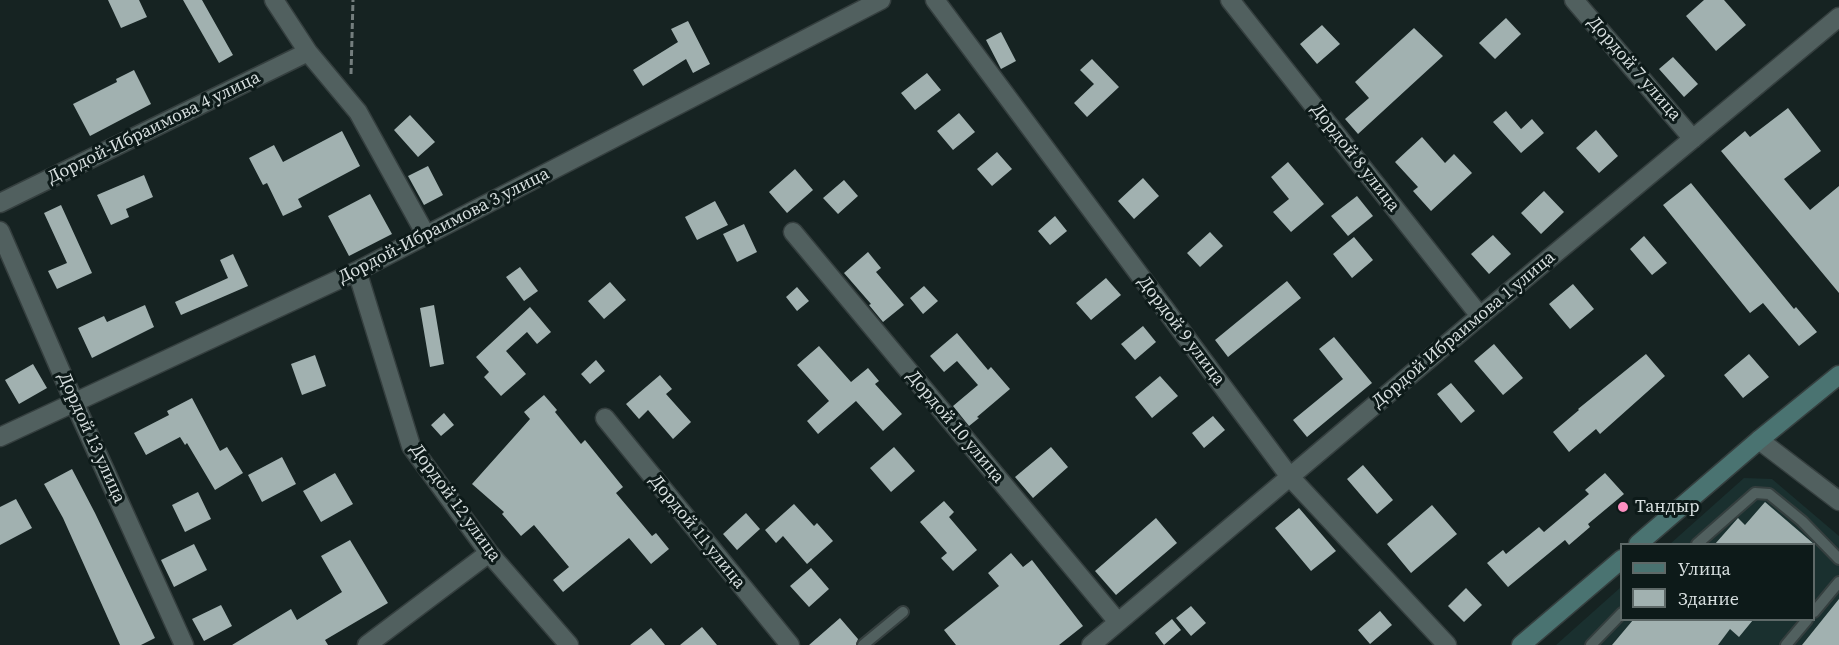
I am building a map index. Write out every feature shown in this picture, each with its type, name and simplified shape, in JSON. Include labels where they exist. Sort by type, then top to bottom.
[{"type":"main road","points":[[1639,543],[1839,375]]},
{"type":"main road","points":[[1521,645],[1620,561]]},
{"type":"street","points":[[274,0],[309,52],[358,111],[426,235]]},
{"type":"street","name":"Дордой-Ибраимова 3 улица","points":[[0,437],[357,272],[881,0]]},
{"type":"street","name":"Дордой 9 улица","points":[[935,0],[1290,477],[1447,645]]},
{"type":"street","name":"Дордой 8 улица","points":[[1230,0],[1480,316]]},
{"type":"street","name":"Дордой 7 улица","points":[[1574,0],[1693,139]]},
{"type":"street","name":"Дордой Ибраимова 1 улица","points":[[1091,645],[1480,316],[1839,17]]},
{"type":"street","name":"Дордой-Ибраимова 4 улица","points":[[0,203],[309,52]]},
{"type":"street","name":"Дордой 13 улица","points":[[0,231],[184,645]]},
{"type":"street","name":"Дордой 10 улица","points":[[793,232],[1118,622]]},
{"type":"street","name":"Дордой 12 улица","points":[[357,272],[411,446],[489,553],[569,645]]},
{"type":"street","name":"Дордой 11 улица","points":[[604,418],[790,645]]},
{"type":"street","points":[[1759,440],[1839,501]]},
{"type":"street","points":[[367,645],[489,553]]},
{"type":"lane","points":[[1698,543],[1755,493],[1769,494],[1802,521],[1839,558]]},
{"type":"lane","points":[[1815,611],[1839,582]]},
{"type":"lane","points":[[863,645],[903,612]]},
{"type":"lane","points":[[1591,645],[1620,615]]},
{"type":"lane","points":[[1786,645],[1806,621]]},
{"type":"path","points":[[353,0],[351,74],[358,111]]},
{"type":"shaded area","points":[[1744,478],[1772,479],[1839,536],[1839,645],[1556,645],[1620,588],[1620,621],[1815,621],[1815,543],[1671,543]]},
{"type":"building","points":[[108,0],[139,0],[147,17],[121,28]]},
{"type":"building","points":[[183,0],[202,0],[233,55],[219,63]]},
{"type":"building","points":[[1704,0],[1724,0],[1746,25],[1716,51],[1686,16]]},
{"type":"building","points":[[1506,18],[1521,34],[1495,59],[1479,43]]},
{"type":"building","points":[[688,21],[710,64],[693,73],[686,59],[643,86],[633,70],[678,42],[671,29]]},
{"type":"building","points":[[1322,25],[1340,44],[1317,64],[1300,44]]},
{"type":"building","points":[[1414,28],[1443,56],[1358,134],[1345,119],[1369,98],[1355,82]]},
{"type":"building","points":[[1001,32],[1016,61],[1001,69],[986,40]]},
{"type":"building","points":[[1673,57],[1698,84],[1684,97],[1659,69]]},
{"type":"building","points":[[1092,59],[1119,87],[1087,117],[1074,103],[1094,84],[1080,70]]},
{"type":"building","points":[[134,70],[151,104],[90,136],[73,104],[117,82],[116,79]]},
{"type":"building","points":[[927,73],[941,90],[915,110],[901,93]]},
{"type":"building","points":[[1788,108],[1821,151],[1784,179],[1810,210],[1839,186],[1839,293],[1721,151],[1745,131],[1750,137]]},
{"type":"building","points":[[1506,111],[1521,129],[1532,119],[1544,133],[1521,153],[1493,122]]},
{"type":"building","points":[[959,113],[975,132],[953,150],[937,131]]},
{"type":"building","points":[[410,115],[435,142],[418,157],[394,130]]},
{"type":"building","points":[[1596,130],[1618,156],[1599,173],[1576,148]]},
{"type":"building","points":[[342,131],[360,166],[298,199],[302,207],[283,216],[267,183],[263,185],[249,158],[274,145],[283,162]]},
{"type":"building","points":[[1422,137],[1445,163],[1454,154],[1472,173],[1431,211],[1413,191],[1418,187],[1395,162]]},
{"type":"building","points":[[997,152],[1012,169],[992,186],[977,169]]},
{"type":"building","points":[[1288,162],[1324,204],[1291,232],[1273,212],[1289,199],[1271,177]]},
{"type":"building","points":[[428,166],[443,195],[424,205],[408,176]]},
{"type":"building","points":[[795,169],[813,190],[787,213],[769,192]]},
{"type":"building","points":[[144,175],[153,197],[126,209],[129,217],[111,225],[97,195]]},
{"type":"building","points":[[1143,178],[1159,196],[1134,219],[1118,201]]},
{"type":"building","points":[[844,180],[858,196],[838,214],[823,198]]},
{"type":"building","points":[[1691,183],[1794,309],[1796,307],[1817,332],[1799,346],[1763,303],[1750,313],[1663,205]]},
{"type":"building","points":[[1544,191],[1564,212],[1541,234],[1521,213]]},
{"type":"building","points":[[370,194],[392,234],[349,256],[328,216]]},
{"type":"building","points":[[1357,196],[1373,216],[1348,236],[1331,216]]},
{"type":"building","points":[[715,201],[728,225],[697,240],[685,217]]},
{"type":"building","points":[[61,205],[92,273],[57,289],[48,271],[67,263],[44,213]]},
{"type":"building","points":[[1055,216],[1067,231],[1050,245],[1038,231]]},
{"type":"building","points":[[744,224],[757,252],[737,262],[723,234]]},
{"type":"building","points":[[1210,232],[1223,246],[1200,267],[1187,253]]},
{"type":"building","points":[[1493,235],[1511,254],[1489,274],[1471,254]]},
{"type":"building","points":[[1644,236],[1667,263],[1652,275],[1630,249]]},
{"type":"building","points":[[1354,237],[1373,260],[1352,278],[1333,254]]},
{"type":"building","points":[[868,252],[881,268],[876,272],[904,305],[883,322],[869,305],[871,304],[844,273]]},
{"type":"building","points":[[233,254],[248,286],[181,315],[175,302],[228,278],[220,260]]},
{"type":"building","points":[[520,267],[538,291],[524,301],[506,277]]},
{"type":"building","points":[[1106,278],[1121,295],[1091,320],[1076,303]]},
{"type":"building","points":[[1287,281],[1301,298],[1228,357],[1215,340]]},
{"type":"building","points":[[610,282],[626,300],[604,319],[588,301]]},
{"type":"building","points":[[1573,284],[1594,309],[1570,329],[1549,304]]},
{"type":"building","points":[[924,286],[938,301],[923,314],[910,298]]},
{"type":"building","points":[[797,287],[809,301],[797,311],[786,297]]},
{"type":"building","points":[[145,305],[154,327],[92,358],[78,328],[104,316],[107,322]]},
{"type":"building","points":[[434,305],[444,364],[430,367],[420,308]]},
{"type":"building","points":[[530,307],[551,332],[537,344],[527,332],[506,351],[526,374],[501,396],[484,377],[489,372],[476,357]]},
{"type":"building","points":[[1143,326],[1156,342],[1135,360],[1121,344]]},
{"type":"building","points":[[957,333],[988,370],[991,367],[1010,389],[969,426],[953,406],[978,385],[957,361],[944,372],[930,356]]},
{"type":"building","points":[[1334,337],[1372,383],[1307,437],[1293,420],[1343,379],[1319,349]]},
{"type":"building","points":[[1494,344],[1523,378],[1503,395],[1474,361]]},
{"type":"building","points":[[819,346],[851,382],[868,368],[879,381],[875,384],[902,414],[883,431],[856,401],[818,434],[807,421],[829,401],[797,365]]},
{"type":"building","points":[[1646,354],[1665,376],[1600,434],[1596,429],[1569,452],[1553,432]]},
{"type":"building","points":[[1749,354],[1769,377],[1743,398],[1724,375]]},
{"type":"building","points":[[315,355],[326,386],[302,395],[291,364]]},
{"type":"building","points":[[596,360],[605,371],[590,384],[581,374]]},
{"type":"building","points":[[33,364],[47,388],[19,404],[5,380]]},
{"type":"building","points":[[660,375],[672,389],[666,394],[691,422],[673,439],[648,410],[639,419],[626,404]]},
{"type":"building","points":[[1160,376],[1178,396],[1152,418],[1135,397]]},
{"type":"building","points":[[1451,383],[1475,411],[1461,423],[1437,394]]},
{"type":"building","points":[[544,395],[581,444],[585,440],[623,487],[616,493],[652,536],[656,533],[669,549],[651,564],[629,538],[563,592],[553,580],[569,567],[534,525],[521,536],[502,514],[504,512],[472,484],[530,419],[524,412]]},
{"type":"building","points":[[192,398],[220,451],[227,447],[243,473],[215,490],[187,443],[185,445],[180,437],[146,455],[134,433],[169,415],[167,411]]},
{"type":"building","points":[[444,413],[454,425],[441,436],[431,425]]},
{"type":"building","points":[[1213,416],[1225,430],[1204,448],[1192,433]]},
{"type":"building","points":[[894,447],[915,471],[891,492],[870,468]]},
{"type":"building","points":[[1051,447],[1068,467],[1033,498],[1015,477]]},
{"type":"building","points":[[282,457],[296,484],[262,502],[248,475]]},
{"type":"building","points":[[1363,465],[1393,500],[1377,514],[1347,479]]},
{"type":"building","points":[[72,469],[155,638],[141,645],[120,645],[63,518],[44,484]]},
{"type":"building","points":[[335,473],[353,504],[321,522],[303,491]]},
{"type":"building","points":[[1605,473],[1624,494],[1588,524],[1590,527],[1569,545],[1565,540],[1508,587],[1487,563],[1503,550],[1506,554],[1539,527],[1544,532],[1589,494],[1585,490]]},
{"type":"building","points":[[198,492],[211,519],[185,532],[172,505]]},
{"type":"building","points":[[16,499],[32,528],[0,545],[0,507]]},
{"type":"building","points":[[944,501],[954,512],[949,517],[977,550],[953,571],[941,558],[947,553],[920,522]]},
{"type":"building","points":[[1765,502],[1813,543],[1716,543],[1738,518],[1745,525]]},
{"type":"building","points":[[794,504],[814,526],[817,523],[833,541],[807,564],[783,536],[776,543],[765,530]]},
{"type":"building","points":[[1432,505],[1457,534],[1411,573],[1387,544]]},
{"type":"building","points":[[1299,508],[1336,551],[1311,571],[1275,528]]},
{"type":"building","points":[[746,513],[760,529],[737,550],[723,534]]},
{"type":"building","points":[[1156,518],[1177,543],[1116,595],[1095,571]]},
{"type":"building","points":[[350,540],[388,603],[325,640],[328,645],[232,645],[291,609],[297,620],[342,592],[321,556]]},
{"type":"building","points":[[194,544],[207,570],[174,587],[161,560]]},
{"type":"building","points":[[1011,553],[1023,567],[1032,560],[1083,626],[1059,645],[956,645],[944,630],[999,586],[988,573]]},
{"type":"building","points":[[811,568],[829,589],[809,607],[790,586]]},
{"type":"building","points":[[1466,588],[1482,605],[1464,622],[1448,606]]},
{"type":"building","points":[[1839,599],[1839,645],[1802,645]]},
{"type":"building","points":[[221,605],[232,626],[204,641],[192,619]]},
{"type":"building","points":[[1191,606],[1206,623],[1191,636],[1176,618]]},
{"type":"building","points":[[1380,611],[1392,625],[1370,644],[1358,630]]},
{"type":"building","points":[[840,618],[858,639],[856,645],[809,645]]},
{"type":"building","points":[[1172,619],[1181,630],[1164,645],[1155,633]]},
{"type":"building","points":[[1632,621],[1752,621],[1739,637],[1730,629],[1718,645],[1612,645]]},
{"type":"building","points":[[702,627],[717,645],[680,645]]},
{"type":"building","points":[[651,628],[665,645],[630,645]]},
{"type":"place","name":"Тандыр","points":[[1623,507]]}]
